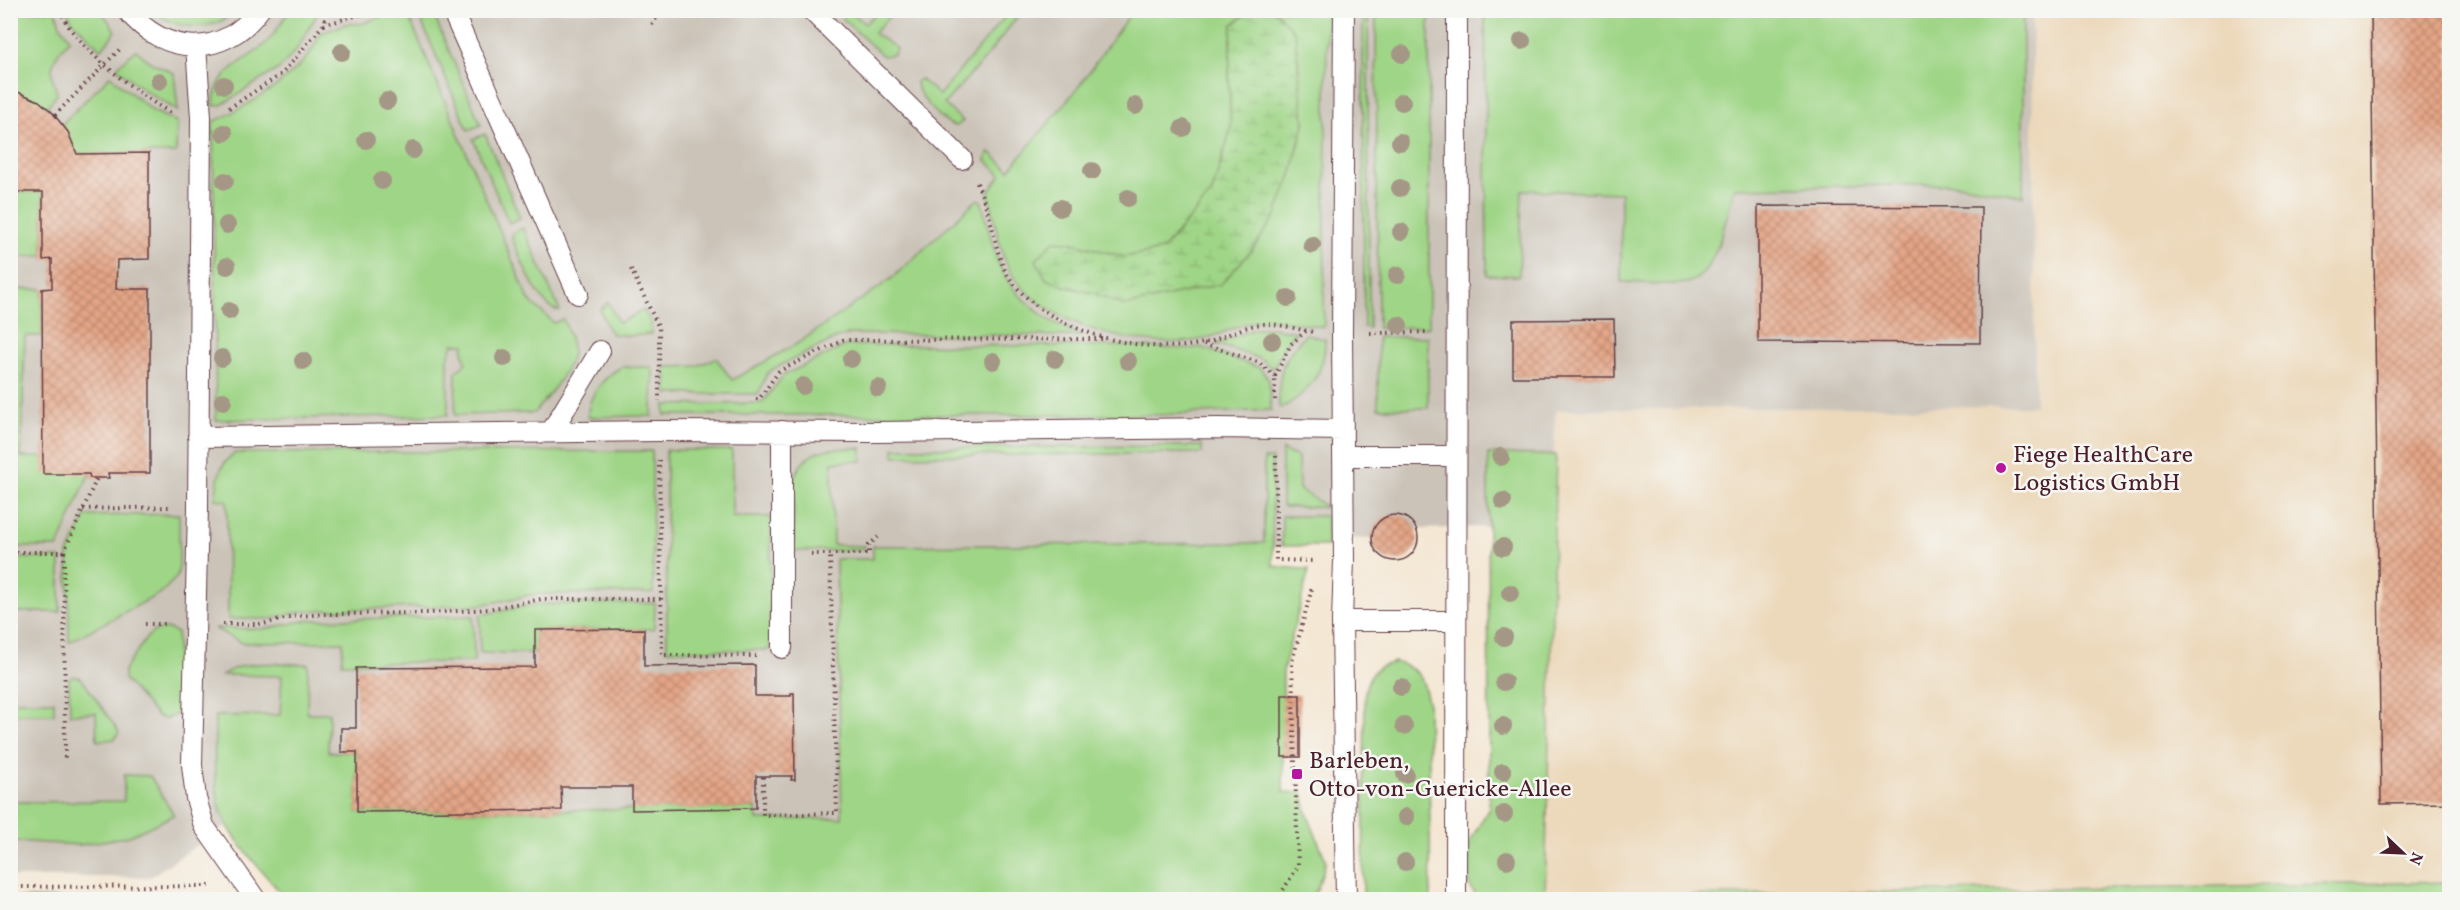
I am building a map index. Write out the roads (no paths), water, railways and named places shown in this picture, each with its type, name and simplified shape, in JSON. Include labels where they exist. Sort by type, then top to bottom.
[{"type":"lane","points":[[127,10],[141,26],[167,41],[196,46],[225,40],[249,24],[259,10]]},
{"type":"lane","points":[[452,10],[578,294]]},
{"type":"lane","points":[[811,10],[962,159]]},
{"type":"lane","points":[[1344,10],[1342,621],[1346,900]]},
{"type":"lane","points":[[1456,900],[1457,10]]},
{"type":"lane","points":[[196,46],[201,117],[196,625],[192,765],[196,798],[204,826],[251,892]]},
{"type":"lane","points":[[551,432],[600,351]]},
{"type":"lane","points":[[198,437],[658,431],[1219,428],[1343,430]]},
{"type":"lane","points":[[782,431],[782,648]]},
{"type":"lane","points":[[1344,456],[1456,456]]},
{"type":"lane","points":[[1342,621],[1456,621]]},
{"type":"place","name":"Fiege HealthCare Logistics GmbH","points":[[2001,468]]},
{"type":"place","name":"Barleben, Otto-von-Guericke-Allee","points":[[1297,774]]}]
